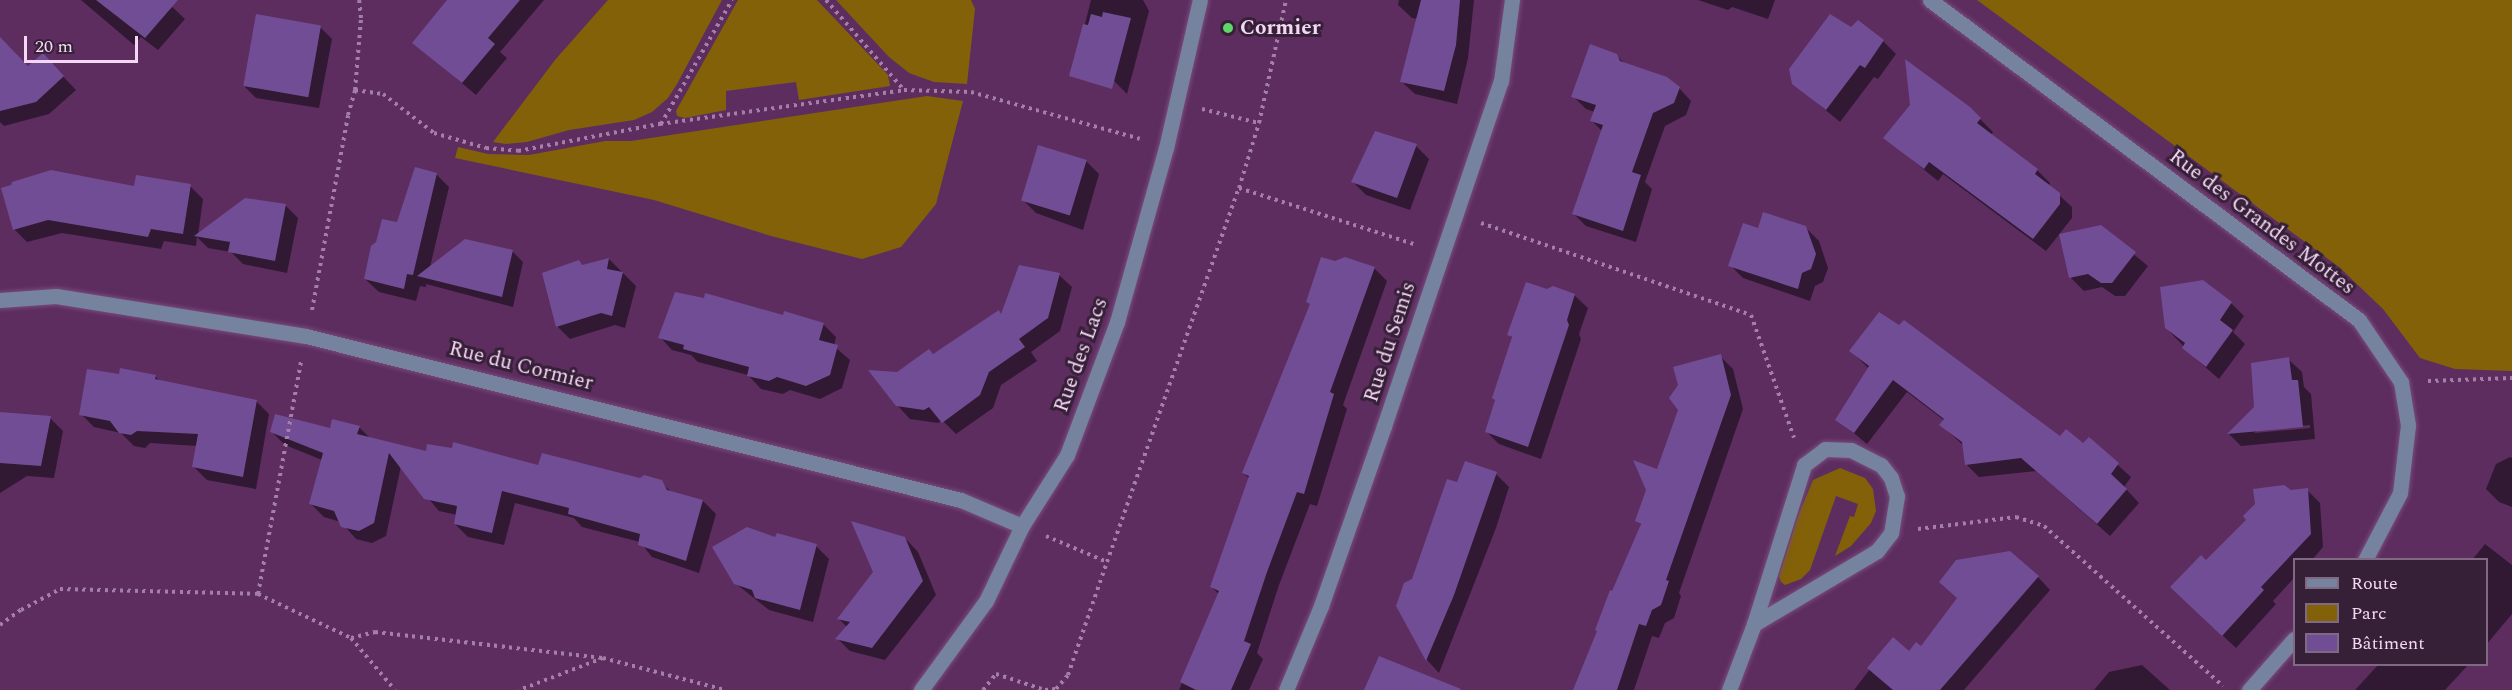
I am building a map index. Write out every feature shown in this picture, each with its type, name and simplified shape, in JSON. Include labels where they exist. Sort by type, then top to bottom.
[{"type":"street","name":"Rue des Lacs","points":[[921,690],[986,601],[1022,526],[1068,455],[1117,322],[1178,102],[1200,0]]},
{"type":"street","name":"Rue du Semis","points":[[1286,690],[1321,606],[1369,471],[1500,81],[1512,0]]},
{"type":"street","name":"Rue des Grandes Mottes","points":[[1930,0],[2359,320],[2401,382],[2408,425],[2400,493],[2366,558]]},
{"type":"street","name":"Rue du Cormier","points":[[0,300],[56,296],[306,336],[961,500],[1022,526]]},
{"type":"street","points":[[1729,690],[1754,624],[1804,465],[1825,449],[1851,450],[1881,465],[1891,478],[1897,496],[1891,533],[1877,551],[1754,624]]},
{"type":"street","points":[[2249,690],[2293,641]]},
{"type":"path","points":[[258,594],[348,115],[355,90],[361,18],[359,0]]},
{"type":"path","points":[[660,124],[732,0]]},
{"type":"path","points":[[826,0],[904,90]]},
{"type":"path","points":[[983,690],[996,674],[1045,690],[1056,689],[1068,675],[1239,188],[1259,123],[1286,0]]},
{"type":"path","points":[[355,90],[383,94],[434,133],[486,148],[518,151],[660,124],[904,90],[971,92],[1102,127],[1166,148]]},
{"type":"path","points":[[1178,102],[1259,123]]},
{"type":"path","points":[[1239,188],[1441,253]]},
{"type":"path","points":[[1456,214],[1751,315],[1804,465]]},
{"type":"path","points":[[2401,382],[2512,378]]},
{"type":"path","points":[[1891,533],[2016,518],[2044,526],[2228,690]]},
{"type":"path","points":[[1022,526],[1107,562]]},
{"type":"path","points":[[0,625],[60,589],[258,594],[351,638],[395,690]]},
{"type":"path","points":[[351,638],[375,632],[603,658],[725,690]]},
{"type":"path","points":[[519,690],[603,658]]},
{"type":"green space","points":[[608,0],[722,0],[677,84],[668,98],[652,112],[634,120],[569,130],[527,142],[506,144],[493,142],[555,60]]},
{"type":"green space","points":[[738,0],[817,0],[888,75],[890,86],[799,100],[796,82],[726,91],[726,110],[685,118],[677,116],[676,111]]},
{"type":"green space","points":[[836,0],[971,0],[975,9],[967,84],[934,82],[909,73],[889,57]]},
{"type":"green space","points":[[1977,0],[2512,0],[2512,371],[2455,369],[2420,358],[2383,309],[2339,267]]},
{"type":"green space","points":[[927,96],[963,101],[936,204],[901,247],[862,259],[771,236],[654,200],[455,158],[458,147],[488,154],[529,155],[605,141],[631,141]]},
{"type":"green space","points":[[1840,468],[1865,478],[1873,489],[1876,511],[1871,523],[1851,546],[1835,556],[1850,516],[1854,517],[1858,504],[1836,496],[1810,570],[1801,579],[1785,585],[1779,576],[1798,516],[1813,480]]},
{"type":"building","points":[[96,0],[178,0],[145,38]]},
{"type":"building","points":[[447,0],[520,0],[488,38],[495,44],[462,83],[412,43]]},
{"type":"building","points":[[1421,0],[1460,0],[1456,45],[1444,91],[1400,82]]},
{"type":"building","points":[[1103,12],[1131,18],[1112,89],[1069,76],[1083,24],[1088,25],[1091,14],[1102,17]]},
{"type":"building","points":[[256,14],[321,25],[308,97],[243,86]]},
{"type":"building","points":[[1830,14],[1851,27],[1858,20],[1884,40],[1865,68],[1860,65],[1826,110],[1792,84],[1789,69]]},
{"type":"building","points":[[0,37],[28,66],[43,53],[64,76],[36,102],[0,111]]},
{"type":"building","points":[[1590,44],[1617,54],[1620,61],[1667,77],[1680,87],[1674,103],[1653,113],[1632,172],[1641,175],[1623,231],[1572,214],[1603,125],[1590,121],[1596,105],[1571,97]]},
{"type":"building","points":[[1905,59],[1970,107],[1981,118],[1977,123],[2038,169],[2035,174],[2060,193],[2060,204],[2033,239],[1929,162],[1924,169],[1883,138],[1910,105]]},
{"type":"building","points":[[1375,131],[1417,144],[1397,198],[1351,182]]},
{"type":"building","points":[[1038,145],[1087,160],[1070,215],[1021,200]]},
{"type":"building","points":[[415,167],[437,173],[413,275],[407,274],[404,289],[364,279],[371,246],[376,242],[382,219],[397,222]]},
{"type":"building","points":[[51,170],[134,186],[136,175],[191,184],[183,234],[151,229],[148,237],[48,220],[13,230],[1,188],[11,185],[12,182]]},
{"type":"building","points":[[245,198],[286,204],[275,261],[228,252],[230,242],[194,236]]},
{"type":"building","points":[[1763,212],[1806,226],[1816,254],[1811,269],[1802,273],[1798,289],[1728,266],[1743,223],[1758,228]]},
{"type":"building","points":[[2101,225],[2136,252],[2112,283],[2101,283],[2088,274],[2069,278],[2059,234]]},
{"type":"building","points":[[465,239],[513,250],[502,297],[417,276]]},
{"type":"building","points":[[1321,257],[1335,261],[1345,257],[1375,267],[1330,392],[1334,394],[1304,494],[1297,492],[1244,641],[1251,644],[1231,690],[1196,690],[1180,682],[1219,591],[1210,587],[1249,476],[1242,473],[1310,304],[1306,302]]},
{"type":"building","points":[[609,258],[607,269],[623,272],[612,316],[601,313],[556,327],[542,273],[579,260],[582,265]]},
{"type":"building","points":[[1019,265],[1060,273],[1048,318],[1019,339],[1025,347],[989,372],[980,395],[942,423],[929,407],[924,410],[896,406],[868,370],[897,372],[929,349],[933,354],[999,310],[1001,314]]},
{"type":"building","points":[[2203,280],[2232,302],[2220,320],[2233,330],[2206,367],[2182,348],[2185,343],[2165,328],[2160,287]]},
{"type":"building","points":[[1526,282],[1547,289],[1553,286],[1575,294],[1567,320],[1569,325],[1528,447],[1485,432],[1495,400],[1492,398],[1512,337],[1507,335]]},
{"type":"building","points":[[675,292],[704,298],[705,293],[783,315],[784,311],[824,323],[819,340],[838,345],[830,375],[806,386],[777,377],[769,381],[747,376],[749,367],[683,349],[684,345],[658,338]]},
{"type":"building","points":[[1879,312],[1899,325],[1904,320],[2060,436],[2066,429],[2083,443],[2089,437],[2119,463],[2111,474],[2127,489],[2097,524],[2021,458],[1965,465],[1962,442],[1939,425],[1944,419],[1893,380],[1854,433],[1835,420],[1869,366],[1849,351]]},
{"type":"building","points":[[1721,354],[1731,395],[1666,580],[1669,581],[1661,605],[1652,610],[1646,626],[1639,624],[1617,690],[1573,690],[1597,631],[1595,630],[1610,590],[1612,591],[1641,524],[1635,521],[1646,490],[1633,460],[1657,469],[1678,410],[1669,398],[1678,385],[1673,367]]},
{"type":"building","points":[[2289,357],[2292,380],[2298,380],[2303,427],[2227,434],[2254,407],[2251,363]]},
{"type":"building","points":[[120,368],[156,375],[155,379],[257,400],[243,477],[192,467],[198,434],[137,431],[131,435],[119,433],[110,421],[79,415],[87,369],[119,374]]},
{"type":"building","points":[[0,412],[51,416],[41,466],[0,463]]},
{"type":"building","points":[[275,414],[330,428],[332,419],[360,426],[357,434],[426,451],[427,444],[452,448],[453,442],[538,465],[542,453],[640,478],[644,475],[662,480],[667,490],[703,500],[686,561],[638,545],[640,534],[568,514],[569,508],[502,491],[492,533],[454,524],[457,506],[424,499],[389,453],[374,523],[359,531],[341,527],[334,511],[309,504],[323,453],[270,432]]},
{"type":"building","points":[[1465,461],[1497,472],[1454,595],[1426,661],[1396,606],[1404,583],[1412,579],[1447,479],[1457,482]]},
{"type":"building","points":[[2284,485],[2291,490],[2308,488],[2311,534],[2261,587],[2264,590],[2222,636],[2170,587],[2201,555],[2206,560],[2246,520],[2243,516],[2255,504],[2253,489]]},
{"type":"building","points":[[851,521],[905,537],[923,581],[872,648],[835,639],[850,622],[837,619],[873,572]]},
{"type":"building","points":[[747,527],[775,537],[777,533],[817,544],[800,610],[755,598],[752,590],[734,584],[712,547]]},
{"type":"building","points":[[2010,551],[2039,576],[1940,690],[1893,690],[1867,668],[1893,637],[1909,651],[1916,642],[1921,646],[1957,598],[1939,582],[1956,560]]},
{"type":"building","points":[[1379,656],[1461,689],[1364,690]]},
{"type":"place","name":"Cormier","points":[[1228,28]]}]
